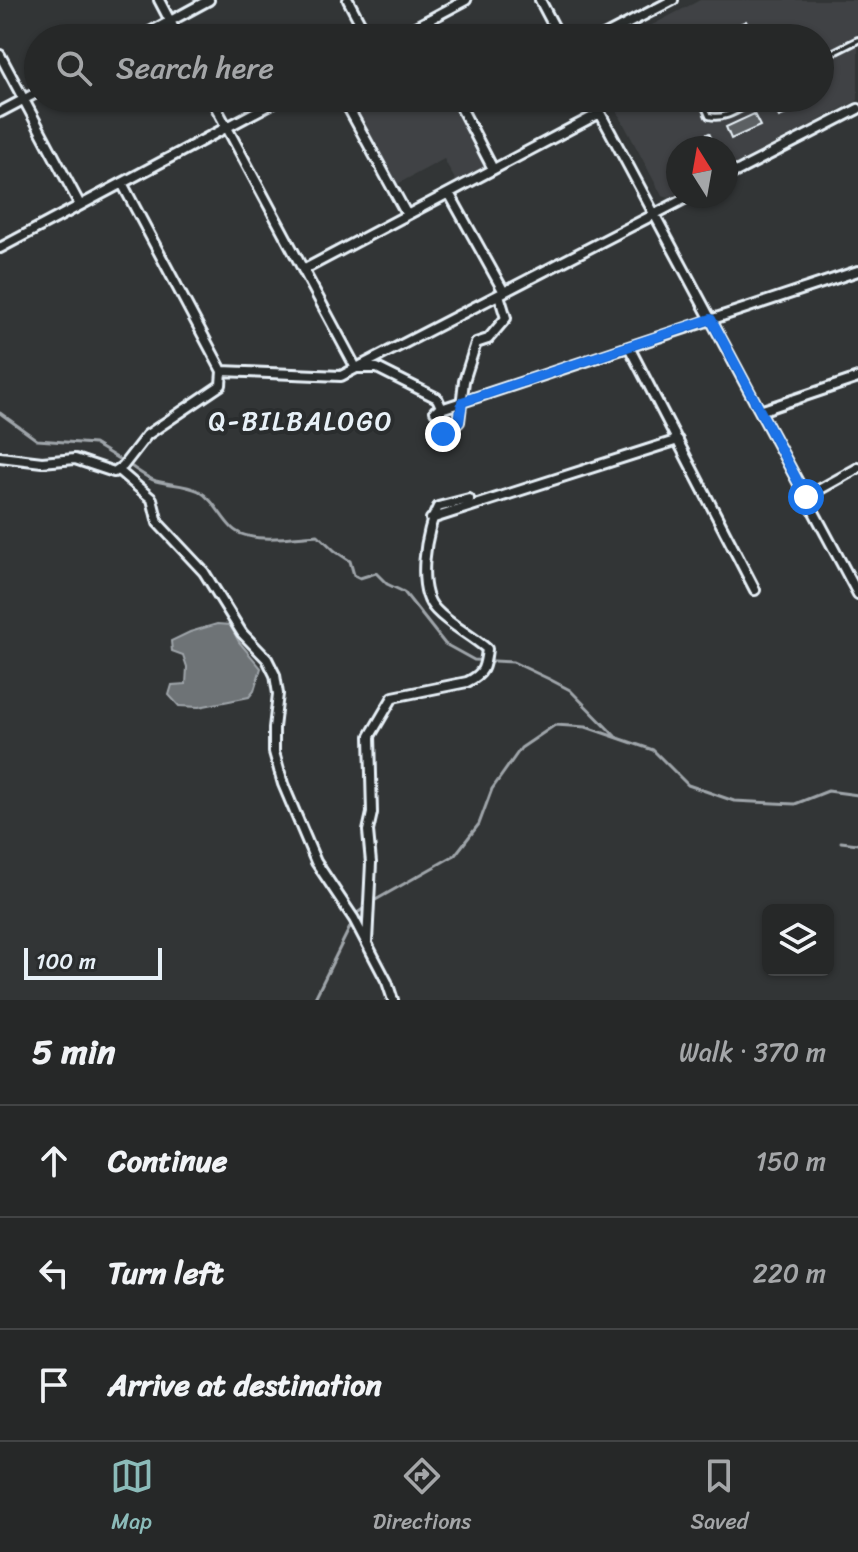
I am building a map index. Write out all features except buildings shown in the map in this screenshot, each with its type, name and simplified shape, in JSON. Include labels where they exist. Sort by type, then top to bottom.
[{"type":"street","points":[[159,0],[172,24]]},
{"type":"street","points":[[165,24],[209,0]]},
{"type":"street","points":[[348,0],[361,24]]},
{"type":"street","points":[[422,24],[466,0]]},
{"type":"street","points":[[540,0],[553,24]]},
{"type":"street","points":[[627,24],[673,0]]},
{"type":"street","points":[[0,55],[24,100],[0,112]]},
{"type":"street","points":[[738,171],[858,109]]},
{"type":"street","points":[[30,112],[80,205]]},
{"type":"street","points":[[219,112],[356,368]]},
{"type":"street","points":[[0,248],[255,112]]},
{"type":"street","points":[[351,112],[407,215]]},
{"type":"street","points":[[463,112],[493,169]]},
{"type":"street","points":[[303,270],[600,113],[858,594]]},
{"type":"street","points":[[0,457],[42,462],[75,459],[114,472],[121,468],[147,435],[221,385],[222,371],[122,183]]},
{"type":"street","points":[[443,434],[459,422],[464,381],[476,343],[488,339],[506,318],[502,293],[449,193]]},
{"type":"street","points":[[222,371],[341,376],[667,208]]},
{"type":"street","points":[[356,368],[377,368],[437,398],[438,410],[858,271]]},
{"type":"street","points":[[629,347],[755,590]]},
{"type":"street","points":[[760,411],[858,378]]},
{"type":"street","points":[[430,519],[678,440]]},
{"type":"street","points":[[121,468],[152,499],[158,523],[204,572],[242,633],[267,659],[277,685],[274,752],[283,784],[316,862],[367,942],[393,1000]]},
{"type":"street","points":[[806,497],[858,468]]},
{"type":"street","points":[[367,942],[371,863],[368,831],[372,813],[370,736],[393,697],[467,682],[484,671],[487,649],[433,609],[424,587],[430,519],[438,507],[469,499]]},
{"type":"lane","points":[[834,52],[858,40]]},
{"type":"lane","points":[[707,112],[714,118],[732,112]]},
{"type":"shaded area","points":[[700,0],[858,0],[858,100],[738,163],[738,136],[666,136],[666,197],[662,196],[617,112],[834,112],[834,24],[654,24]]},
{"type":"shaded area","points":[[351,112],[463,112],[493,169],[459,187],[444,159],[392,187]]},
{"type":"shaded area","points":[[217,624],[230,625],[239,642],[261,668],[254,691],[249,697],[199,707],[179,706],[169,695],[172,685],[186,684],[187,667],[183,655],[172,651],[171,641]]},
{"type":"waterway","points":[[0,413],[37,440],[94,444],[122,461]]},
{"type":"waterway","points":[[129,465],[156,481],[199,491],[240,533],[261,538],[318,535],[350,561],[354,575],[360,578],[376,573],[387,584],[404,592],[445,644],[474,660],[513,662],[570,690],[615,736]]},
{"type":"waterway","points":[[372,902],[455,855],[479,824],[492,789],[521,748],[555,725],[586,727],[653,750],[688,785],[734,801],[795,804],[828,791],[858,795]]},
{"type":"waterway","points":[[841,842],[858,844]]},
{"type":"waterway","points":[[314,1000],[357,913],[366,907]]},
{"type":"district","name":"Q-BILBALOGO","points":[[301,421]]},
{"type":"route","points":[[443,434],[459,422],[462,402],[711,319],[806,497]]}]
